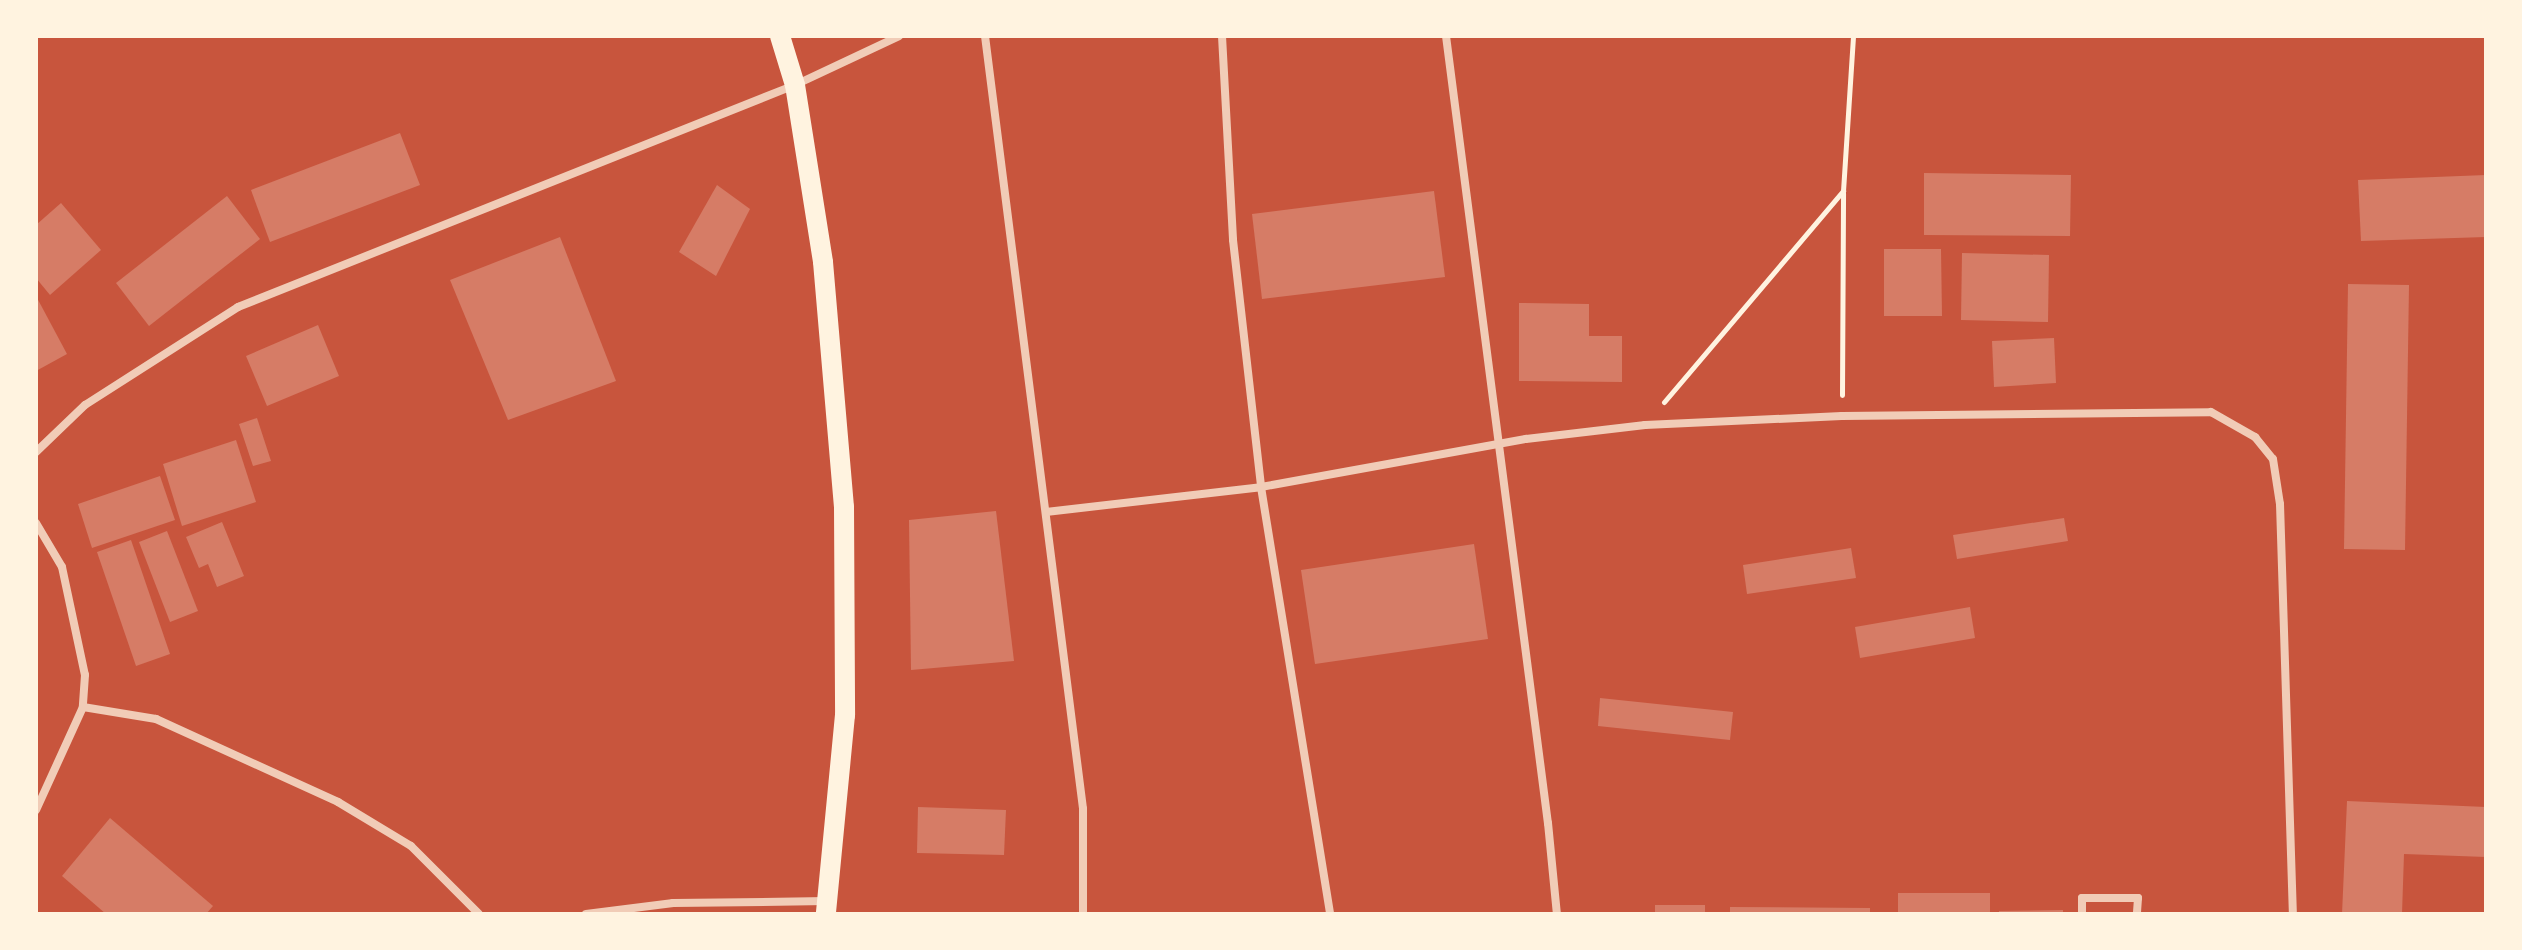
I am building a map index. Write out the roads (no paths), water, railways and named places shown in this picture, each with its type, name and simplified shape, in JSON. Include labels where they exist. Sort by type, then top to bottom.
[{"type":"main road","points":[[780,36],[795,85],[823,262],[844,507],[845,715],[827,908]]},
{"type":"street","points":[[36,452],[85,405],[238,307],[795,85],[899,36]]},
{"type":"street","points":[[985,36],[1083,809],[1083,914]]},
{"type":"street","points":[[1222,36],[1233,240],[1261,487],[1330,914]]},
{"type":"street","points":[[1446,36],[1548,823],[1557,914]]},
{"type":"street","points":[[1046,512],[1261,487],[1526,439],[1645,425],[1842,416],[2211,412],[2255,437],[2273,459],[2280,504],[2293,914]]},
{"type":"street","points":[[36,523],[62,567],[85,675],[83,707],[36,810]]},
{"type":"street","points":[[83,707],[156,719],[338,802],[411,846],[479,914]]},
{"type":"street","points":[[2082,914],[2082,898],[2138,898],[2137,914]]},
{"type":"street","points":[[586,914],[673,903],[827,908]]}]
